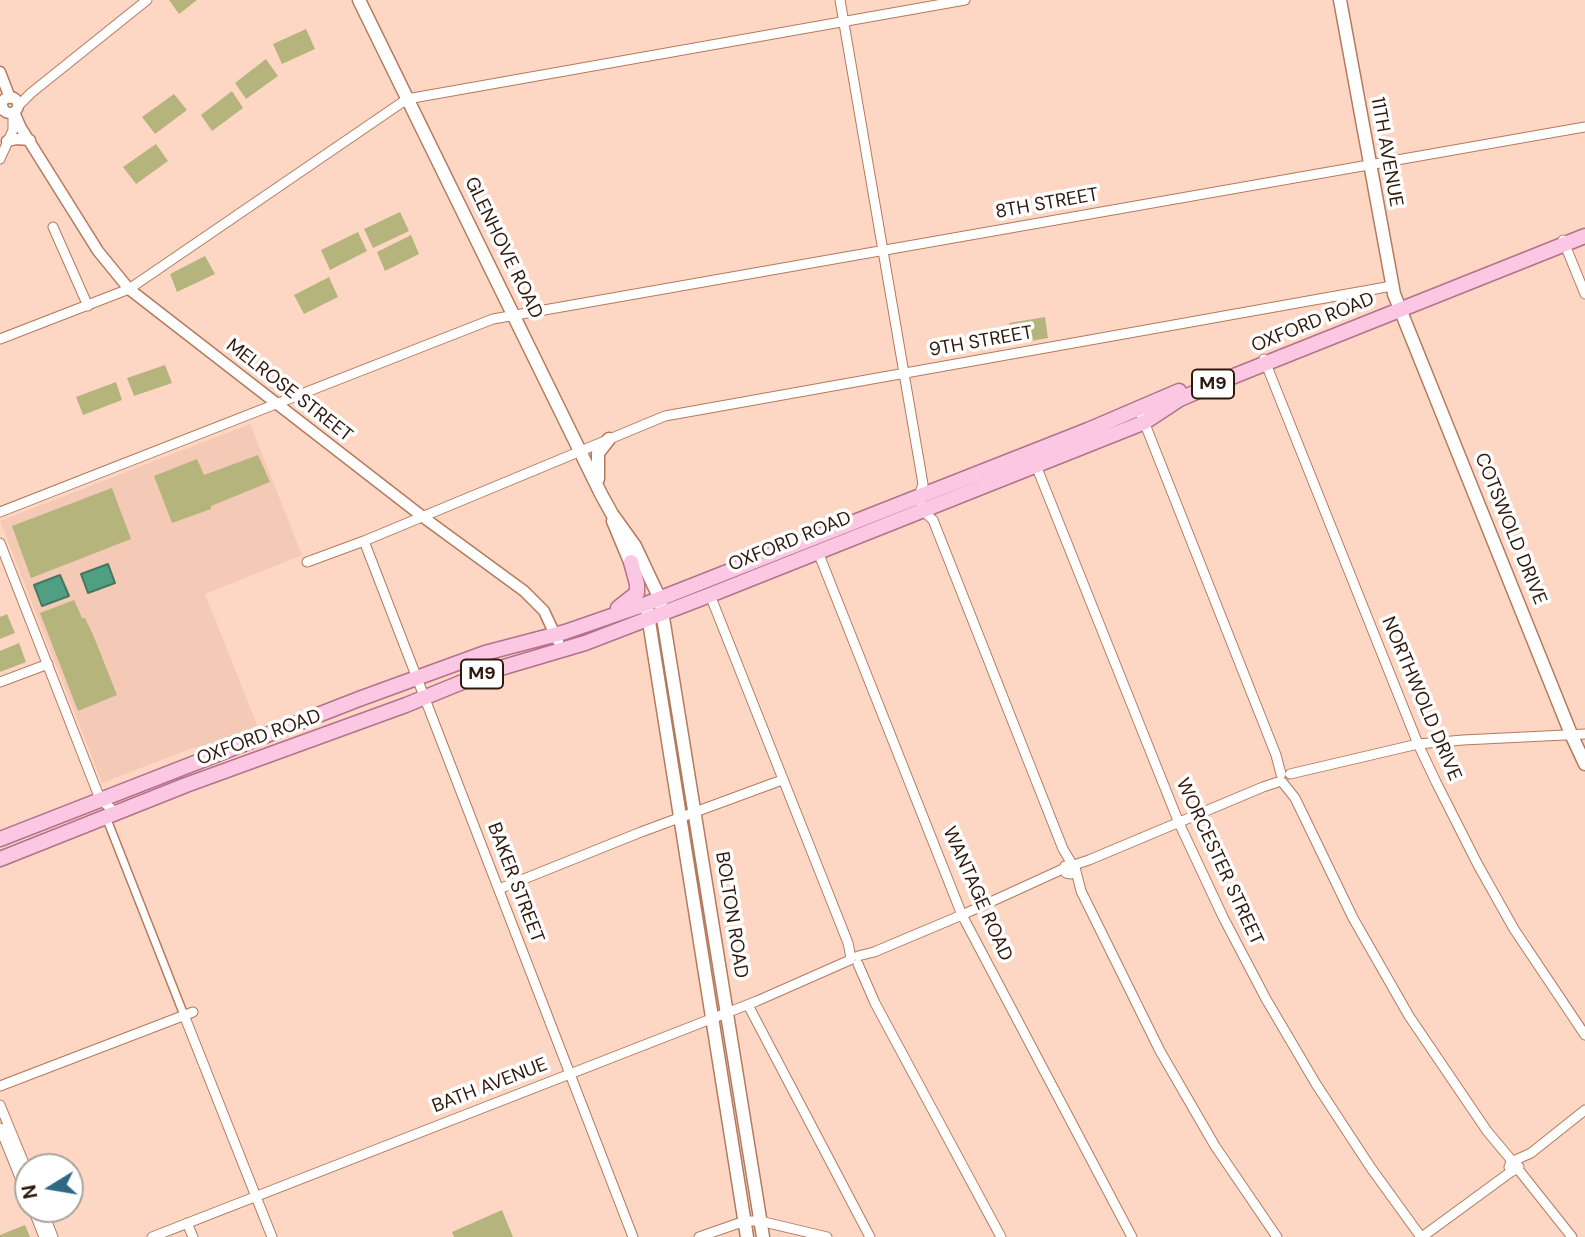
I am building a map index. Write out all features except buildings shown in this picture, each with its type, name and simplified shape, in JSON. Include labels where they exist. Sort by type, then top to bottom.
[{"type":"main road","name":"GLENHOVE ROAD","points":[[359,0],[611,514],[635,546],[655,608]]},
{"type":"main road","name":"11TH AVENUE","points":[[1340,0],[1392,286],[1399,305]]},
{"type":"main road","name":"OXFORD ROAD","points":[[0,839],[359,699],[485,653],[599,620],[710,595],[818,552],[931,512],[1034,462],[1264,360],[1563,241],[1585,229]]},
{"type":"main road","name":"OXFORD ROAD","points":[[1563,241],[1585,236]]},
{"type":"main road","name":"COTSWOLD DRIVE","points":[[1399,305],[1585,764]]},
{"type":"main road","points":[[601,494],[597,457],[600,448],[609,439]]},
{"type":"main road","name":"OXFORD ROAD","points":[[0,859],[487,672],[561,650],[925,490],[1034,462]]},
{"type":"main road","name":"GLENHOVE ROAD","points":[[611,514],[613,524],[655,608]]},
{"type":"main road","points":[[599,620],[628,602],[636,593],[637,584],[631,562]]},
{"type":"main road","name":"BOLTON ROAD","points":[[655,608],[695,813],[763,1237]]},
{"type":"main road","name":"BOLTON ROAD","points":[[655,608],[682,817],[747,1237]]},
{"type":"street","points":[[0,159],[13,130],[9,106],[31,93],[147,0]]},
{"type":"street","points":[[840,0],[931,512],[1070,869],[1168,1066],[1215,1146],[1277,1237]]},
{"type":"street","points":[[0,340],[129,289],[407,99],[965,0]]},
{"type":"street","name":"MELROSE STREET","points":[[0,72],[9,106],[98,251],[129,289],[422,517],[532,598],[544,611],[561,650]]},
{"type":"street","name":"8TH STREET","points":[[0,512],[470,326],[514,315],[1585,127]]},
{"type":"street","points":[[7,139],[27,135]]},
{"type":"street","points":[[53,227],[88,306]]},
{"type":"street","points":[[1563,241],[1585,294]]},
{"type":"street","name":"9TH STREET","points":[[307,562],[665,416],[1392,286]]},
{"type":"street","name":"NORTHWOLD DRIVE","points":[[1264,360],[1418,744],[1497,900],[1531,957],[1585,1035]]},
{"type":"street","points":[[1142,415],[1285,777],[1353,918],[1433,1055],[1514,1167],[1572,1237]]},
{"type":"street","name":"WORCESTER STREET","points":[[1034,462],[1179,822],[1223,917],[1266,999],[1316,1084],[1364,1157],[1422,1237]]},
{"type":"street","points":[[925,490],[931,512]]},
{"type":"street","name":"BAKER STREET","points":[[364,541],[415,679],[633,1237]]},
{"type":"street","points":[[0,543],[100,799],[111,815],[272,1237]]},
{"type":"street","name":"WANTAGE ROAD","points":[[818,552],[962,915],[1132,1237]]},
{"type":"street","points":[[710,595],[863,978],[1001,1237]]},
{"type":"street","points":[[0,682],[48,664]]},
{"type":"street","name":"BATH AVENUE","points":[[152,1237],[748,1005],[1285,777],[1418,744],[1585,734]]},
{"type":"street","points":[[499,889],[782,780]]},
{"type":"street","points":[[748,1005],[870,1237]]},
{"type":"street","points":[[0,1086],[188,1014]]},
{"type":"street","points":[[0,1105],[16,1153]]},
{"type":"street","points":[[1422,1237],[1585,1110]]},
{"type":"street","points":[[0,1128],[14,1155]]},
{"type":"street","points":[[699,1237],[745,1221],[827,1237]]},
{"type":"street","points":[[187,1223],[193,1237]]},
{"type":"shaded area","points":[[169,0],[197,0],[179,14]]},
{"type":"shaded area","points":[[306,29],[315,49],[282,64],[273,44]]},
{"type":"shaded area","points":[[266,59],[278,76],[246,99],[235,83]]},
{"type":"shaded area","points":[[232,91],[243,108],[212,131],[201,115]]},
{"type":"shaded area","points":[[174,94],[187,110],[155,134],[142,117]]},
{"type":"shaded area","points":[[156,144],[168,161],[136,184],[123,167]]},
{"type":"shaded area","points":[[400,212],[409,231],[373,248],[364,229]]},
{"type":"shaded area","points":[[358,232],[367,251],[330,270],[321,250]]},
{"type":"shaded area","points":[[411,235],[419,254],[385,271],[377,252]]},
{"type":"shaded area","points":[[205,256],[215,274],[177,292],[170,274]]},
{"type":"shaded area","points":[[329,277],[338,297],[304,314],[294,295]]},
{"type":"shaded area","points":[[1045,317],[1048,338],[1013,344],[1009,323]]},
{"type":"shaded area","points":[[165,365],[172,383],[134,396],[127,378]]},
{"type":"shaded area","points":[[116,382],[122,400],[83,415],[76,397]]},
{"type":"shaded area","points":[[250,424],[302,555],[205,594],[259,730],[198,754],[195,747],[102,783],[0,521]]},
{"type":"shaded area","points":[[258,455],[270,482],[211,506],[211,509],[172,523],[154,476],[197,459],[204,475]]},
{"type":"shaded area","points":[[112,488],[131,539],[31,578],[12,526]]},
{"type":"shaded area","points":[[108,564],[115,583],[88,593],[81,574]]},
{"type":"shaded area","points":[[60,575],[69,596],[42,606],[34,585]]},
{"type":"shaded area","points":[[74,600],[94,637],[117,695],[78,711],[40,613]]},
{"type":"shaded area","points":[[7,614],[15,633],[0,639],[0,617]]},
{"type":"shaded area","points":[[19,643],[26,662],[0,672],[0,651]]},
{"type":"shaded area","points":[[502,1210],[513,1237],[454,1237],[452,1232]]},
{"type":"shaded area","points":[[25,1225],[30,1237],[0,1237],[0,1235]]}]
